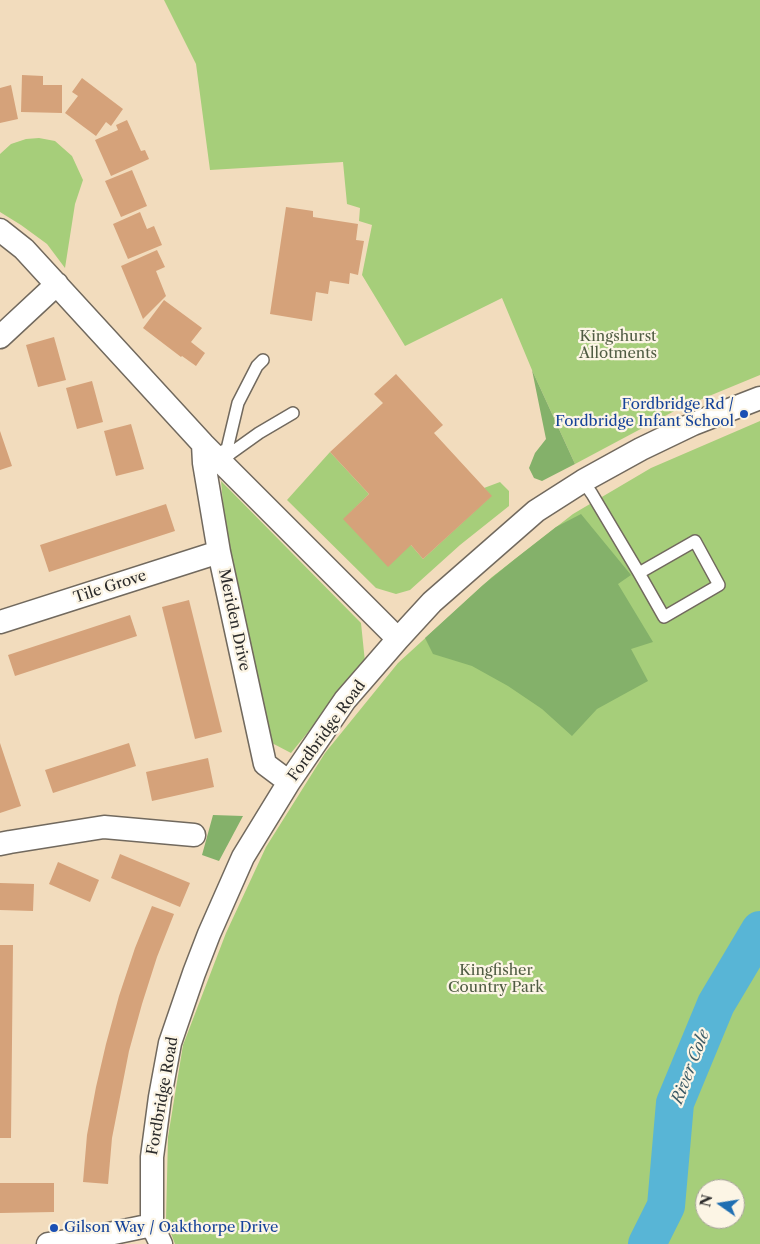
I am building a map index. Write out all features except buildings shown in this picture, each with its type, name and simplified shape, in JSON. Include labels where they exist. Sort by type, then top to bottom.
[{"type":"street","points":[[0,230],[24,249],[213,454],[398,639]]},
{"type":"street","points":[[0,337],[57,284]]},
{"type":"street","name":"Fordbridge Road","points":[[157,1234],[152,1158],[160,1098],[170,1043],[194,973],[243,857],[345,700],[432,602],[536,511],[620,460],[693,424],[760,398]]},
{"type":"street","name":"Meriden Drive","points":[[213,454],[204,463],[219,552],[264,764],[290,782]]},
{"type":"street","name":"Tile Grove","points":[[0,622],[219,552]]},
{"type":"street","points":[[0,844],[104,827],[194,835]]},
{"type":"street","points":[[48,1244],[104,1235],[157,1234]]},
{"type":"lane","points":[[213,454],[227,448],[238,403],[257,366],[263,360]]},
{"type":"lane","points":[[213,454],[238,448],[293,413]]},
{"type":"lane","points":[[583,481],[664,616],[719,585],[695,541],[639,573]]},
{"type":"green space","name":"Kingshurst Allotments","points":[[164,0],[760,0],[760,375],[680,408],[575,464],[532,370],[502,298],[405,346],[362,275],[372,225],[359,221],[360,208],[347,204],[343,162],[210,170],[196,64]]},
{"type":"green space","points":[[39,138],[55,141],[72,156],[83,180],[75,204],[65,268],[47,244],[0,212],[0,154],[11,144],[26,139]]},
{"type":"green space","points":[[532,370],[575,464],[542,481],[534,478],[529,468],[535,453],[546,439]]},
{"type":"green space","name":"Kingfisher Country Park","points":[[760,421],[760,1244],[175,1244],[166,1220],[168,1137],[183,1045],[226,933],[266,847],[325,753],[398,663],[492,577],[573,514],[651,468]]},
{"type":"green space","points":[[330,452],[369,494],[344,519],[411,545],[423,559],[491,496],[484,488],[500,482],[509,491],[509,506],[460,545],[410,590],[396,594],[376,588],[287,500]]},
{"type":"green space","points":[[221,481],[361,623],[365,662],[291,753],[270,742],[228,560]]},
{"type":"green space","points":[[581,514],[631,575],[618,584],[653,642],[631,649],[648,681],[597,709],[572,736],[542,709],[508,686],[472,666],[433,654],[425,638],[483,585],[515,559],[556,527]]},
{"type":"green space","points":[[213,815],[243,816],[219,861],[202,855]]},
{"type":"waterway","name":"River Cole","points":[[647,1244],[666,1206],[675,1103],[716,1004],[760,930]]},
{"type":"place","name":"Fordbridge Rd / Fordbridge Infant School","points":[[744,414]]},
{"type":"place","name":"Gilson Way / Oakthorpe Drive","points":[[54,1228]]}]
